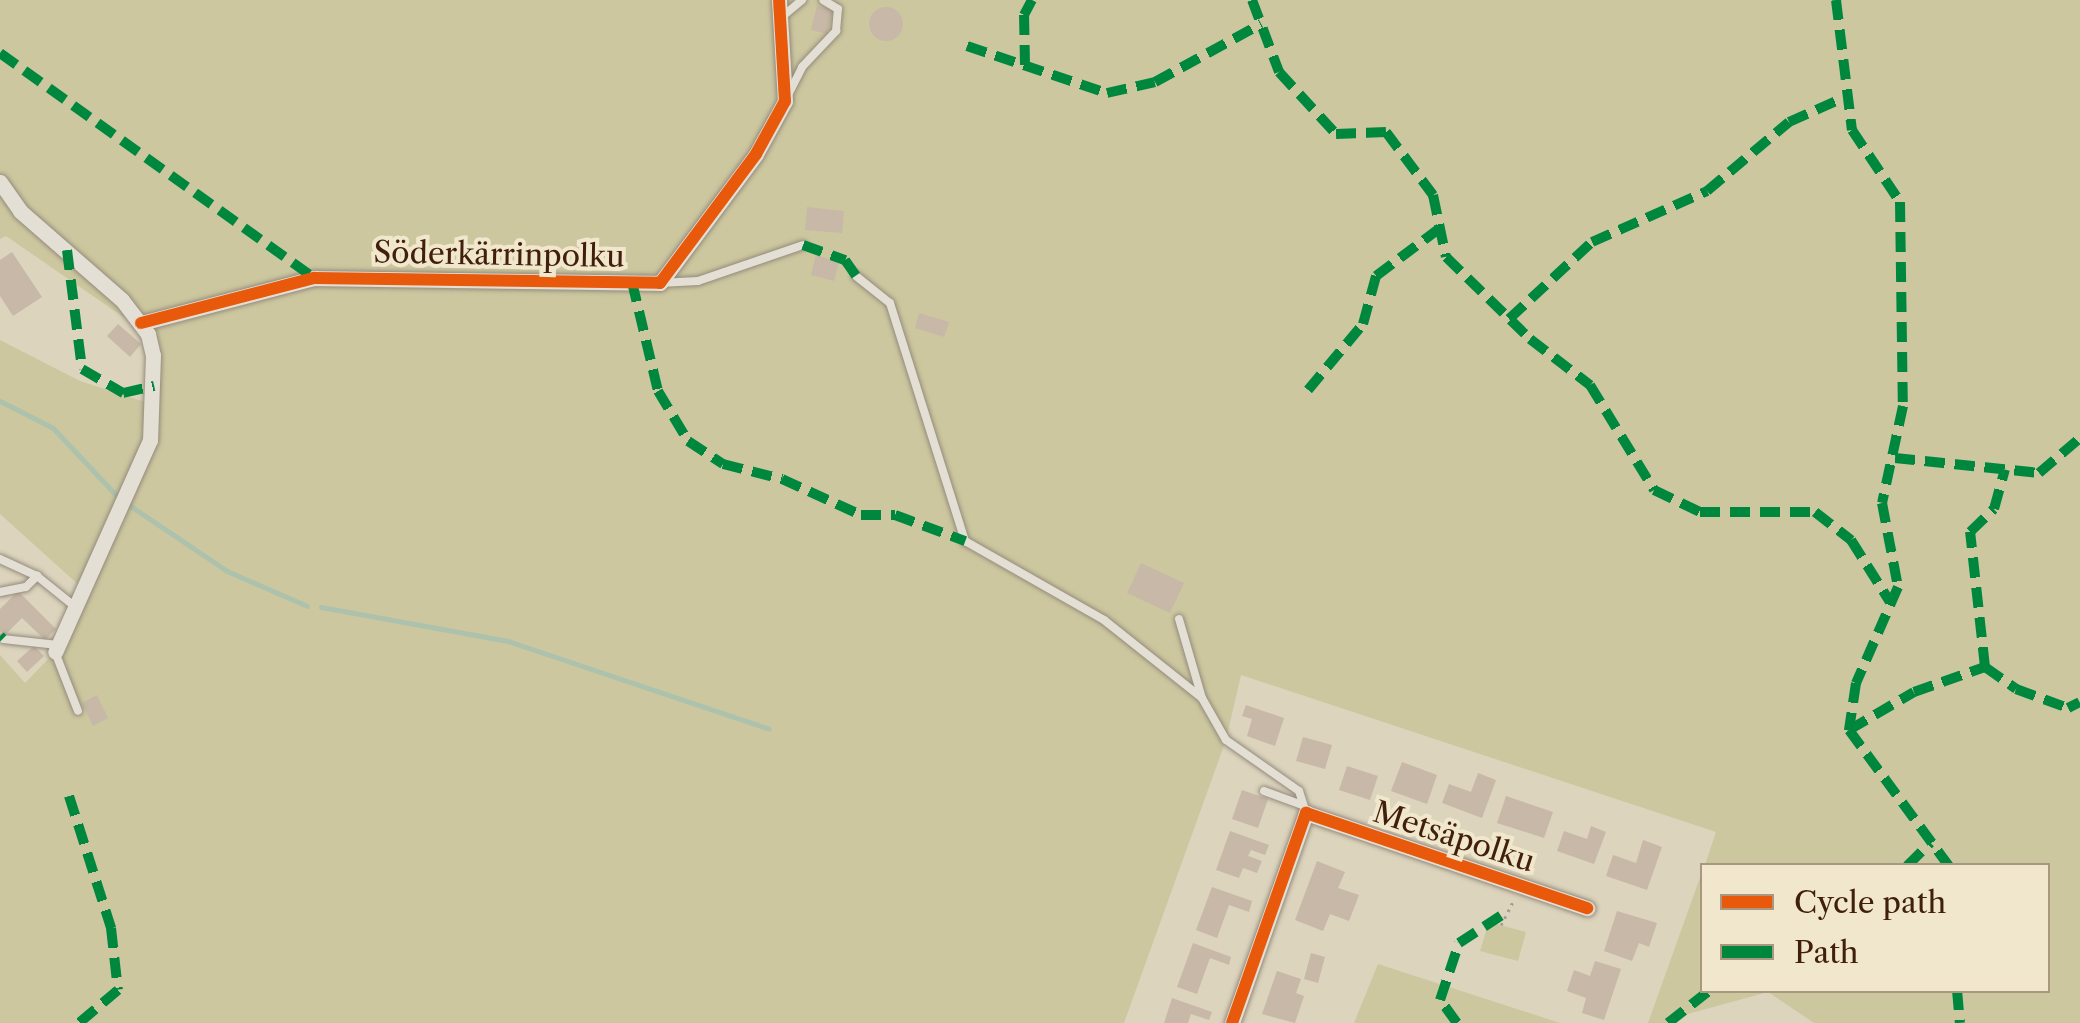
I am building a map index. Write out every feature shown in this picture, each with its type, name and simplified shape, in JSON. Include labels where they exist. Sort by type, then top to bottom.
[{"type":"street","points":[[779,0],[785,101]]},
{"type":"street","name":"Söderkärrinpolku","points":[[142,323],[314,278],[660,283],[756,154],[785,101]]},
{"type":"street","points":[[0,182],[20,211],[142,323],[155,371],[150,440],[57,648]]},
{"type":"street","points":[[1232,1023],[1304,809]]},
{"type":"street","name":"Metsäpolku","points":[[1304,809],[1587,908]]},
{"type":"lane","points":[[780,20],[802,0]]},
{"type":"lane","points":[[785,101],[802,67],[836,32],[838,9],[822,0]]},
{"type":"lane","points":[[660,283],[698,281],[803,245]]},
{"type":"lane","points":[[856,276],[890,303],[965,541],[1104,620],[1202,698]]},
{"type":"lane","points":[[0,559],[37,576],[73,605]]},
{"type":"lane","points":[[0,592],[26,587],[37,576]]},
{"type":"lane","points":[[1179,618],[1202,698],[1226,740],[1299,791],[1304,809]]},
{"type":"lane","points":[[3,639],[57,648],[78,711]]},
{"type":"lane","points":[[1264,791],[1304,809]]},
{"type":"path","points":[[1501,925],[1521,885]]},
{"type":"shaded area","points":[[0,0],[2080,0],[2080,1023],[1814,1023],[1769,993],[2050,993],[2050,863],[1706,863],[1716,832],[1241,675],[1226,740],[1124,1023],[0,1023],[0,655],[25,683],[55,652],[81,587],[0,514],[0,340],[80,381],[145,402],[148,334],[6,236],[0,239]]},
{"type":"shaded area","points":[[1700,878],[1700,993],[1764,993],[1684,1015],[1676,1023],[1648,1023]]},
{"type":"shaded area","points":[[1489,922],[1526,932],[1518,961],[1480,951]]},
{"type":"shaded area","points":[[1378,964],[1560,1023],[1354,1023]]},
{"type":"building","points":[[817,6],[833,10],[827,34],[811,30]]},
{"type":"building","points":[[886,7],[898,12],[903,24],[898,36],[886,41],[874,36],[869,24],[874,12]]},
{"type":"building","points":[[807,207],[844,211],[842,233],[805,230]]},
{"type":"building","points":[[12,252],[42,297],[13,316],[0,296],[0,260]]},
{"type":"building","points":[[816,255],[839,262],[834,281],[811,275]]},
{"type":"building","points":[[919,313],[949,322],[944,337],[915,328]]},
{"type":"building","points":[[118,324],[141,344],[130,357],[107,336]]},
{"type":"building","points":[[1141,563],[1184,583],[1170,613],[1127,593]]},
{"type":"building","points":[[18,591],[56,629],[45,640],[22,618],[5,635],[0,631],[0,609]]},
{"type":"building","points":[[34,646],[44,656],[27,672],[17,661]]},
{"type":"building","points":[[97,695],[108,718],[93,726],[82,703]]},
{"type":"building","points":[[1246,705],[1284,718],[1275,746],[1247,736],[1252,719],[1242,716]]},
{"type":"building","points":[[1303,737],[1332,745],[1325,769],[1296,761]]},
{"type":"building","points":[[1402,762],[1437,775],[1427,804],[1391,791]]},
{"type":"building","points":[[1347,766],[1378,776],[1370,800],[1339,790]]},
{"type":"building","points":[[1478,773],[1496,780],[1482,818],[1442,803],[1449,784],[1471,792]]},
{"type":"building","points":[[1242,790],[1268,799],[1258,828],[1232,819]]},
{"type":"building","points":[[1506,796],[1553,812],[1544,838],[1497,823]]},
{"type":"building","points":[[1591,826],[1606,832],[1594,864],[1557,851],[1564,831],[1587,839]]},
{"type":"building","points":[[1230,831],[1269,845],[1265,855],[1251,850],[1248,856],[1262,861],[1257,873],[1243,868],[1239,878],[1216,870]]},
{"type":"building","points":[[1643,840],[1662,847],[1647,890],[1606,876],[1613,855],[1636,863]]},
{"type":"building","points":[[1317,861],[1345,872],[1338,888],[1359,895],[1349,921],[1330,914],[1323,931],[1295,920]]},
{"type":"building","points":[[1212,887],[1252,901],[1249,912],[1229,905],[1217,938],[1196,930]]},
{"type":"building","points":[[1617,911],[1657,923],[1649,947],[1639,943],[1632,961],[1604,951]]},
{"type":"building","points":[[1193,943],[1231,957],[1229,965],[1210,958],[1197,994],[1177,987]]},
{"type":"building","points":[[1311,953],[1325,957],[1318,983],[1304,979]]},
{"type":"building","points":[[1595,961],[1621,969],[1604,1020],[1582,1013],[1586,998],[1567,991],[1574,970],[1590,976]]},
{"type":"building","points":[[1277,971],[1301,979],[1296,993],[1304,996],[1295,1023],[1262,1014]]},
{"type":"building","points":[[1172,998],[1212,1012],[1209,1020],[1191,1014],[1188,1023],[1164,1023]]},
{"type":"waterway","points":[[0,401],[53,428],[116,495]]},
{"type":"waterway","points":[[123,501],[227,571],[307,606]]},
{"type":"waterway","points":[[321,607],[508,641],[769,729]]},
{"type":"marked path","points":[[1025,65],[1024,15],[1032,0]]},
{"type":"marked path","points":[[1252,0],[1279,72],[1336,134],[1386,132],[1433,195],[1446,257],[1530,339],[1590,385],[1654,490],[1700,512],[1815,512],[1851,540],[1890,602]]},
{"type":"marked path","points":[[1836,0],[1852,130],[1900,202],[1903,406],[1882,503],[1898,587],[1856,683],[1849,730],[1947,863]]},
{"type":"marked path","points":[[967,46],[1107,93],[1155,82],[1261,24]]},
{"type":"marked path","points":[[0,53],[314,278]]},
{"type":"marked path","points":[[1509,319],[1592,242],[1707,191],[1789,122],[1843,98]]},
{"type":"marked path","points":[[1308,390],[1363,324],[1376,276],[1440,228]]},
{"type":"marked path","points":[[803,245],[845,260],[856,276]]},
{"type":"marked path","points":[[67,250],[82,369],[123,393],[154,386]]},
{"type":"marked path","points":[[632,282],[658,391],[688,441],[723,464],[782,479],[861,515],[895,515],[965,541]]},
{"type":"marked path","points":[[1895,458],[2039,473],[2080,438]]},
{"type":"marked path","points":[[1985,667],[1970,532],[1994,509],[2005,469]]},
{"type":"marked path","points":[[0,636],[3,639]]},
{"type":"marked path","points":[[1849,730],[1914,692],[1985,667],[2016,689],[2068,708],[2080,702]]},
{"type":"marked path","points":[[69,796],[111,928],[118,990],[79,1023]]},
{"type":"marked path","points":[[1910,863],[1930,843]]},
{"type":"marked path","points":[[1457,1023],[1440,1000],[1459,943],[1508,911]]},
{"type":"marked path","points":[[1668,1023],[1706,993]]},
{"type":"marked path","points":[[1957,993],[1960,1023]]},
{"type":"cycle path","points":[[141,323],[314,278],[660,283],[756,154],[785,101],[779,0]]},
{"type":"cycle path","points":[[1232,1023],[1306,813],[1587,908]]}]
